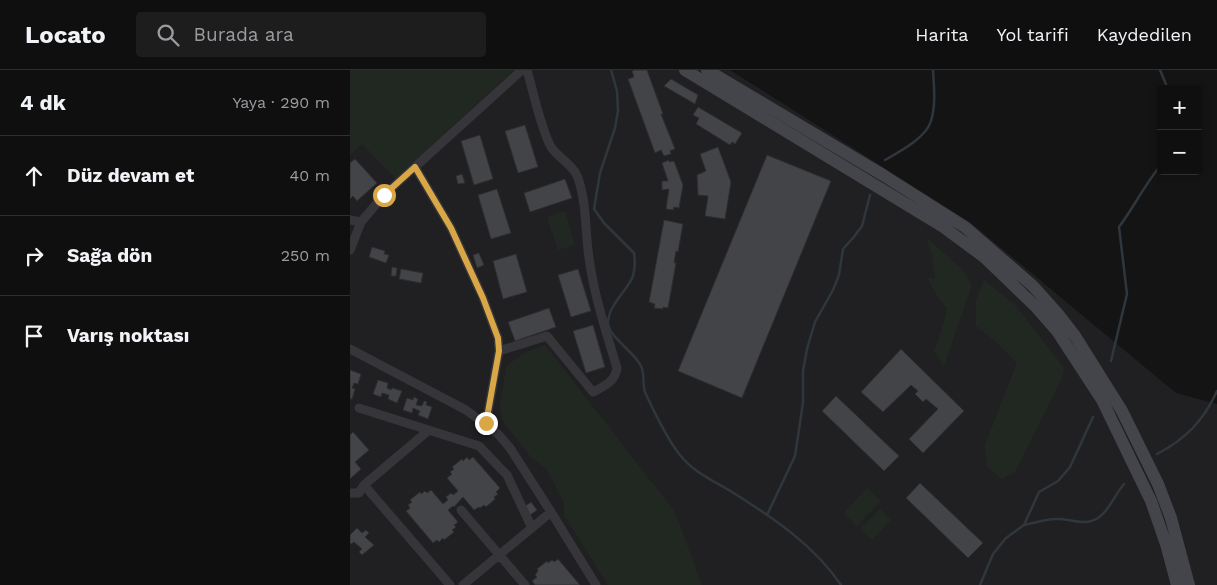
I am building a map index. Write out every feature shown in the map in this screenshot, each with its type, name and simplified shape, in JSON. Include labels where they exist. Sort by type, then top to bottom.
[{"type":"street","points":[[350,250],[361,222],[384,195],[522,70]]},
{"type":"street","points":[[499,351],[547,336],[593,392],[612,381],[616,374],[617,368],[593,283],[588,256],[584,206],[578,177],[552,148],[546,134],[528,70]]},
{"type":"street","points":[[707,70],[768,113],[942,226],[984,257],[1036,307],[1057,331],[1102,400],[1151,500],[1177,585]]},
{"type":"street","points":[[690,71],[875,170],[965,227],[1033,286],[1058,314],[1090,358],[1117,403],[1158,484],[1171,518],[1189,585]]},
{"type":"street","points":[[415,167],[451,228],[483,298],[498,338],[499,351],[486,423]]},
{"type":"street","points":[[350,220],[361,222]]},
{"type":"street","points":[[350,349],[466,410],[486,423],[498,434],[510,448],[596,585]]},
{"type":"street","points":[[359,408],[478,446],[507,475],[532,528]]},
{"type":"street","points":[[350,494],[358,494],[364,485],[428,430]]},
{"type":"street","points":[[364,485],[450,585]]},
{"type":"street","points":[[462,510],[525,585]]},
{"type":"street","points":[[464,585],[551,512]]},
{"type":"shaded area","points":[[350,70],[730,70],[971,223],[1176,393],[1217,404],[1217,585],[350,585]]},
{"type":"shaded area","points":[[350,70],[514,70],[396,179],[362,144],[350,155]]},
{"type":"shaded area","points":[[565,211],[575,245],[558,250],[547,217]]},
{"type":"shaded area","points":[[926,237],[964,271],[972,285],[944,366],[934,351],[947,308],[937,296],[927,278],[935,278],[932,254]]},
{"type":"shaded area","points":[[984,280],[1015,305],[1064,368],[1062,378],[1015,472],[1002,479],[987,467],[985,445],[1017,363],[996,342],[976,326],[976,300]]},
{"type":"shaded area","points":[[545,345],[675,512],[702,585],[608,585],[564,515],[564,503],[547,470],[530,456],[502,420],[500,408],[506,366],[526,352]]},
{"type":"shaded area","points":[[867,488],[881,501],[857,526],[844,513]]},
{"type":"shaded area","points":[[880,509],[891,520],[872,540],[860,529]]},
{"type":"building","points":[[647,70],[663,114],[661,114],[675,149],[670,151],[671,154],[664,156],[661,150],[655,153],[628,79],[634,77],[632,71]]},
{"type":"building","points":[[671,79],[698,95],[695,104],[664,86]]},
{"type":"building","points":[[698,107],[742,133],[735,144],[732,142],[730,145],[696,124],[699,118],[693,115]]},
{"type":"building","points":[[525,125],[538,167],[518,173],[505,131]]},
{"type":"building","points":[[480,135],[493,179],[474,185],[461,141]]},
{"type":"building","points":[[718,147],[731,182],[725,219],[705,216],[708,196],[698,195],[697,175],[706,171],[700,154]]},
{"type":"building","points":[[767,155],[831,181],[742,398],[678,371]]},
{"type":"building","points":[[355,159],[377,183],[357,201],[353,196],[350,199],[350,163]]},
{"type":"building","points":[[669,160],[669,162],[674,161],[683,185],[679,208],[674,207],[673,210],[666,209],[669,189],[662,190],[662,181],[668,181],[662,163]]},
{"type":"building","points":[[462,174],[465,183],[458,184],[456,176]]},
{"type":"building","points":[[565,179],[572,198],[530,212],[524,193]]},
{"type":"building","points":[[497,189],[511,233],[491,239],[478,195]]},
{"type":"building","points":[[664,220],[683,224],[678,252],[676,251],[674,263],[676,263],[668,308],[663,307],[663,309],[654,308],[655,304],[649,302]]},
{"type":"building","points":[[372,247],[385,251],[384,254],[389,255],[386,263],[369,257]]},
{"type":"building","points":[[479,253],[484,265],[477,268],[473,255]]},
{"type":"building","points":[[516,254],[527,292],[503,299],[493,261]]},
{"type":"building","points":[[392,267],[397,268],[396,276],[391,276]]},
{"type":"building","points":[[401,269],[423,273],[421,283],[399,279]]},
{"type":"building","points":[[578,269],[591,311],[571,317],[558,275]]},
{"type":"building","points":[[549,308],[556,327],[515,341],[508,322]]},
{"type":"building","points":[[593,325],[605,367],[586,373],[573,331]]},
{"type":"building","points":[[901,349],[964,411],[923,453],[909,439],[938,409],[926,399],[923,402],[915,394],[918,391],[911,385],[883,412],[861,392]]},
{"type":"building","points":[[350,370],[361,374],[358,384],[354,383],[352,388],[355,389],[352,399],[350,399]]},
{"type":"building","points":[[378,380],[388,383],[387,388],[391,390],[392,388],[402,391],[397,403],[388,399],[389,395],[382,393],[381,397],[373,394]]},
{"type":"building","points":[[836,396],[899,456],[884,471],[822,411]]},
{"type":"building","points":[[414,397],[418,399],[416,405],[422,406],[424,401],[427,402],[426,405],[432,407],[428,419],[418,415],[420,411],[413,408],[412,413],[403,410],[407,398],[413,400]]},
{"type":"building","points":[[353,432],[369,450],[355,462],[361,469],[350,479],[350,435]]},
{"type":"building","points":[[467,457],[469,460],[473,457],[500,488],[496,492],[498,494],[486,507],[484,505],[474,510],[463,497],[454,507],[448,510],[458,522],[452,530],[454,532],[444,540],[443,538],[439,542],[437,540],[433,543],[406,511],[410,508],[408,505],[412,502],[410,500],[420,492],[421,494],[425,491],[427,493],[431,490],[443,504],[448,500],[446,497],[458,491],[447,478],[452,474],[450,472],[454,469],[452,467]]},
{"type":"building","points":[[920,483],[983,543],[968,558],[906,498]]},
{"type":"building","points":[[531,502],[537,510],[530,515],[524,507]]},
{"type":"building","points":[[357,528],[362,533],[366,530],[369,533],[365,537],[374,545],[362,555],[359,552],[362,549],[354,542],[350,543],[350,535]]},
{"type":"building","points":[[558,559],[580,585],[535,585],[532,581],[537,577],[535,575],[538,571],[537,569],[547,561],[548,563],[552,560],[554,562]]},
{"type":"waterway","points":[[611,70],[617,91],[618,111],[615,128],[600,173],[594,209],[604,223],[634,253],[635,262],[631,281],[609,315],[609,328],[638,360],[643,372],[644,389],[648,399],[671,442],[685,461],[697,471],[747,502],[791,533],[818,557],[841,585]]},
{"type":"waterway","points":[[885,160],[918,139],[928,127],[934,109],[933,70]]},
{"type":"waterway","points":[[1160,70],[1166,85]]},
{"type":"waterway","points":[[1111,361],[1127,294],[1119,227],[1157,170]]},
{"type":"waterway","points":[[767,515],[795,456],[803,403],[803,371],[815,322],[839,275],[843,249],[862,226],[870,195]]},
{"type":"waterway","points":[[1157,454],[1177,442],[1193,428],[1206,411],[1217,391]]},
{"type":"waterway","points":[[980,585],[993,554],[1006,538],[1024,525],[1039,492],[1058,481],[1070,467],[1093,417]]},
{"type":"waterway","points":[[1025,525],[1051,519],[1089,522],[1098,518],[1106,511],[1124,484]]},
{"type":"route","points":[[384,195],[415,167],[451,228],[483,298],[498,338],[499,351],[486,423]]}]
